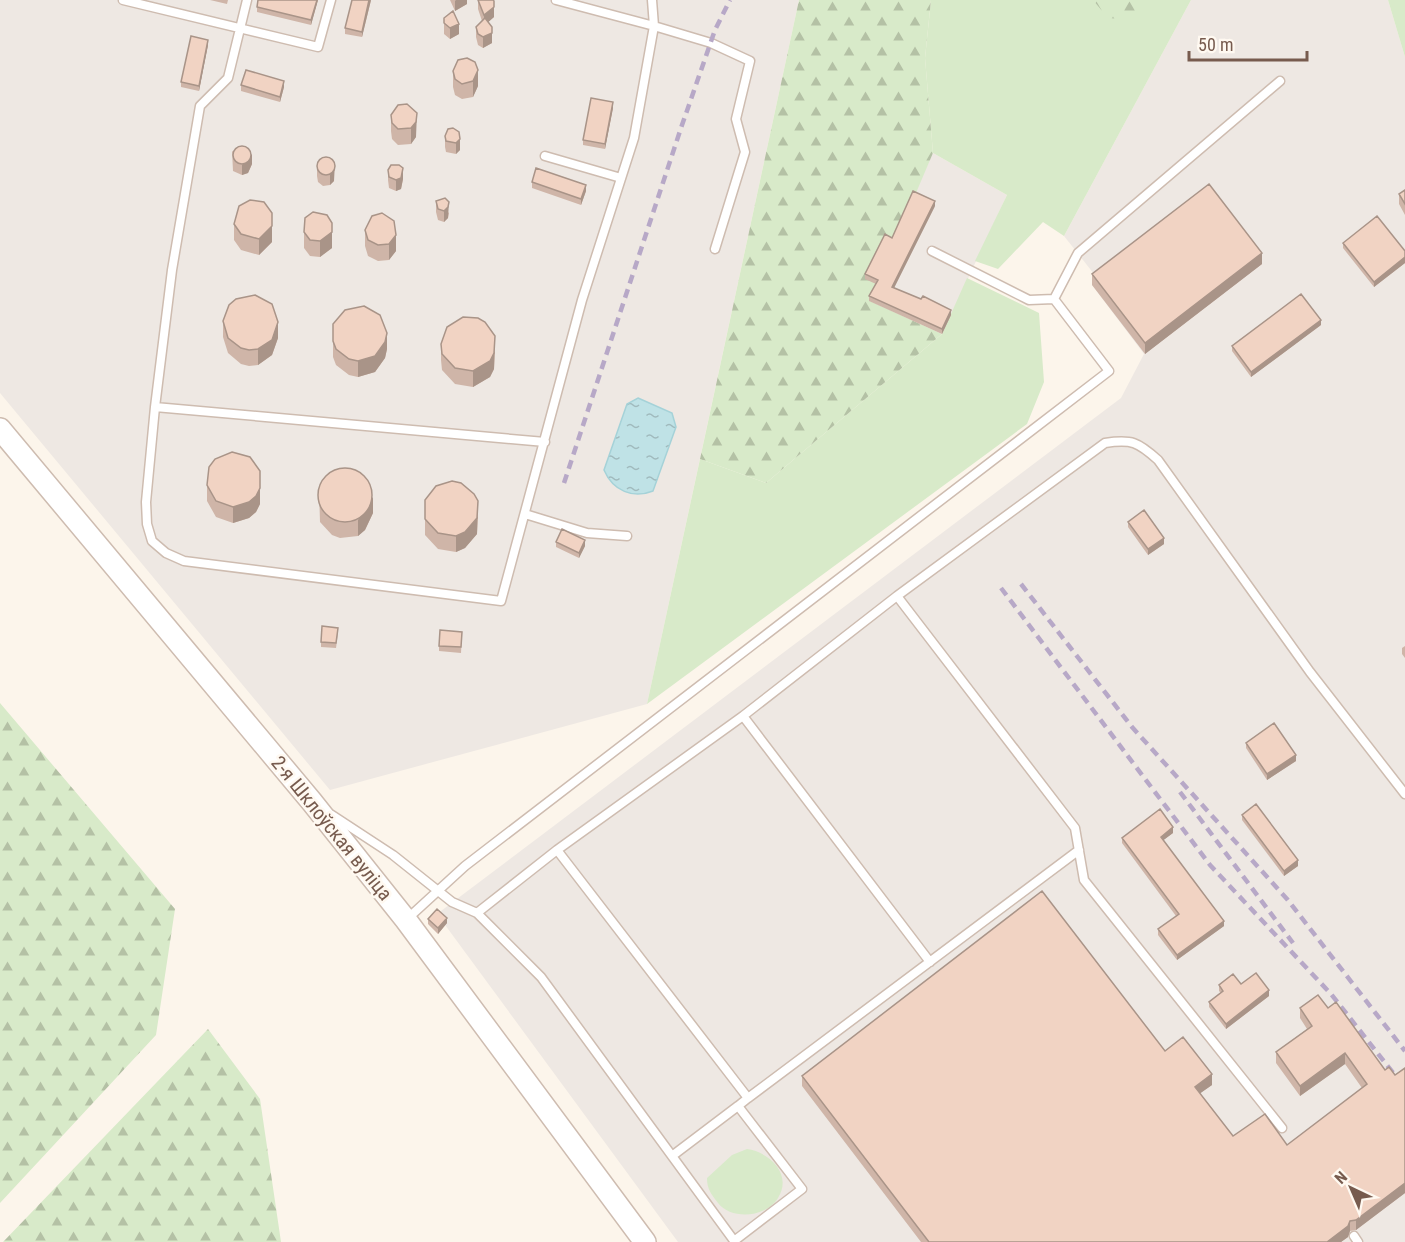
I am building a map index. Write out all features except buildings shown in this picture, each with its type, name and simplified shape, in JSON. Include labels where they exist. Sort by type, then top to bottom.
[{"type":"street","name":"2-я Шклоўская вуліца","points":[[0,429],[312,802],[406,920],[645,1242]]},
{"type":"lane","points":[[123,0],[318,47],[331,0]]},
{"type":"lane","points":[[247,0],[228,78],[200,106],[171,270],[146,502],[147,524],[152,541],[166,553],[184,561],[501,601],[582,300],[634,138],[654,26],[652,0]]},
{"type":"lane","points":[[556,0],[711,43],[750,60],[735,119],[745,152],[715,249]]},
{"type":"lane","points":[[1054,299],[1078,253],[1280,81]]},
{"type":"lane","points":[[545,156],[621,178]]},
{"type":"lane","points":[[932,250],[1029,300],[1054,299]]},
{"type":"lane","points":[[406,920],[436,891],[1109,371],[1054,299]]},
{"type":"lane","points":[[155,407],[545,442]]},
{"type":"lane","points":[[477,913],[557,850],[743,716],[897,596],[1105,443],[1127,440],[1143,447],[1158,460],[1310,672],[1405,794]]},
{"type":"lane","points":[[525,514],[587,533],[627,536]]},
{"type":"lane","points":[[897,596],[1075,828],[1084,880],[1282,1128]]},
{"type":"lane","points":[[743,716],[930,962]]},
{"type":"lane","points":[[312,802],[393,855],[452,902],[477,913],[541,977],[735,1241],[802,1189],[738,1106]]},
{"type":"lane","points":[[557,850],[748,1098]]},
{"type":"lane","points":[[672,1156],[1079,850]]},
{"type":"shaded area","points":[[0,0],[799,0],[647,704],[330,790],[0,393]]},
{"type":"shaded area","points":[[1191,0],[1388,0],[1405,57],[1405,1242],[678,1242],[437,914],[1121,398],[1144,354],[1092,285],[1098,279],[1064,236]]},
{"type":"shaded area","points":[[933,153],[1007,195],[942,334],[865,279],[913,196]]},
{"type":"green space","points":[[799,0],[931,0],[925,58],[933,153],[870,301],[942,334],[766,483],[700,459]]},
{"type":"green space","points":[[931,0],[1191,0],[1064,236],[1043,222],[998,269],[975,261],[1007,195],[933,153],[925,58]]},
{"type":"green space","points":[[1093,0],[1142,0],[1134,20],[1108,18]]},
{"type":"green space","points":[[1388,0],[1405,0],[1405,57]]},
{"type":"green space","points":[[967,278],[1039,313],[1044,382],[1027,424],[647,704],[700,459],[766,483],[942,334]]},
{"type":"green space","points":[[0,703],[175,909],[156,1035],[0,1203]]},
{"type":"green space","points":[[208,1029],[260,1099],[281,1242],[3,1242]]},
{"type":"green space","points":[[747,1149],[770,1159],[781,1173],[783,1181],[782,1189],[773,1205],[757,1213],[740,1214],[731,1212],[718,1203],[710,1191],[707,1178],[732,1155]]},
{"type":"water","points":[[638,398],[672,413],[676,427],[653,491],[638,494],[618,488],[604,470],[627,404]]},
{"type":"railway","points":[[564,483],[681,128],[715,30],[730,0]]},
{"type":"railway","points":[[1021,584],[1132,727],[1287,899],[1405,1051]]},
{"type":"railway","points":[[1001,588],[1210,865],[1331,994],[1405,1088]]},
{"type":"railway","points":[[1180,792],[1293,943]]}]
